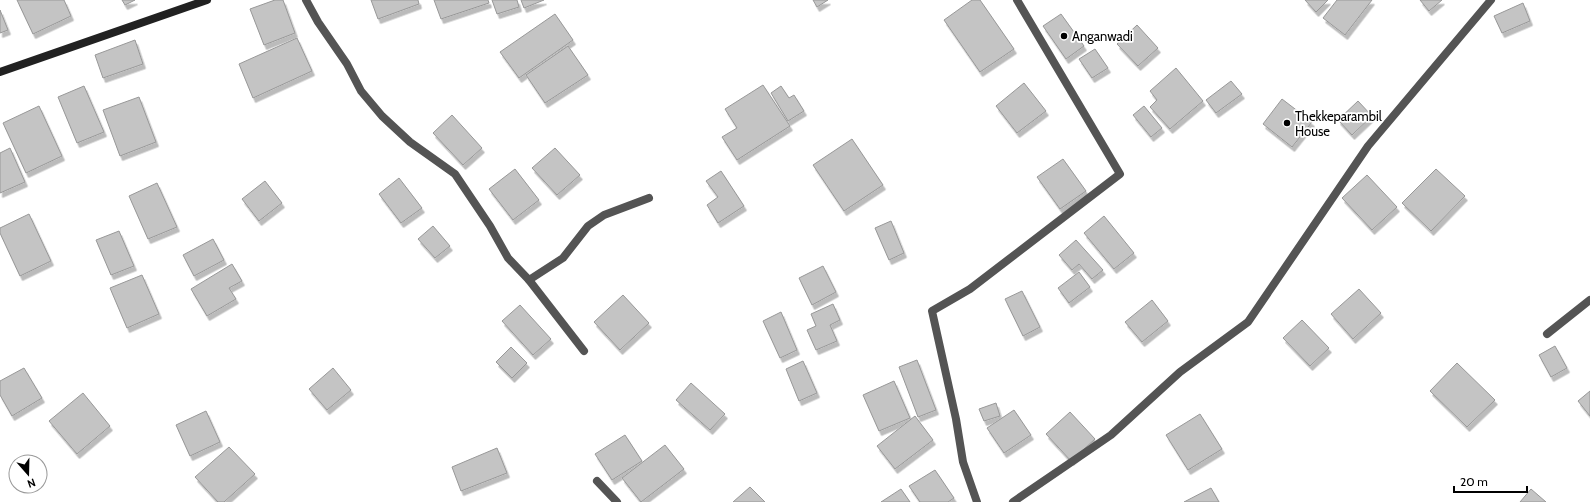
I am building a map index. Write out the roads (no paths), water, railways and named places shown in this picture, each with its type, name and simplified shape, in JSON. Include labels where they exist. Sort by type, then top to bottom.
[{"type":"main road","points":[[0,72],[207,0]]},
{"type":"street","points":[[306,0],[318,22],[347,64],[361,91],[382,116],[410,142],[455,174],[490,226],[508,258],[529,280],[584,351]]},
{"type":"street","points":[[977,502],[963,462],[956,419],[932,311],[970,289],[1120,174],[1017,0]]},
{"type":"street","points":[[1013,502],[1111,435],[1180,372],[1248,322],[1368,146],[1491,0]]},
{"type":"street","points":[[529,280],[563,258],[588,226],[604,215],[649,198]]},
{"type":"street","points":[[1547,334],[1590,300]]},
{"type":"street","points":[[597,481],[617,502]]},
{"type":"place","name":"Anganwadi","points":[[1064,36]]},
{"type":"place","name":"Thekkeparambil House","points":[[1287,123]]}]
